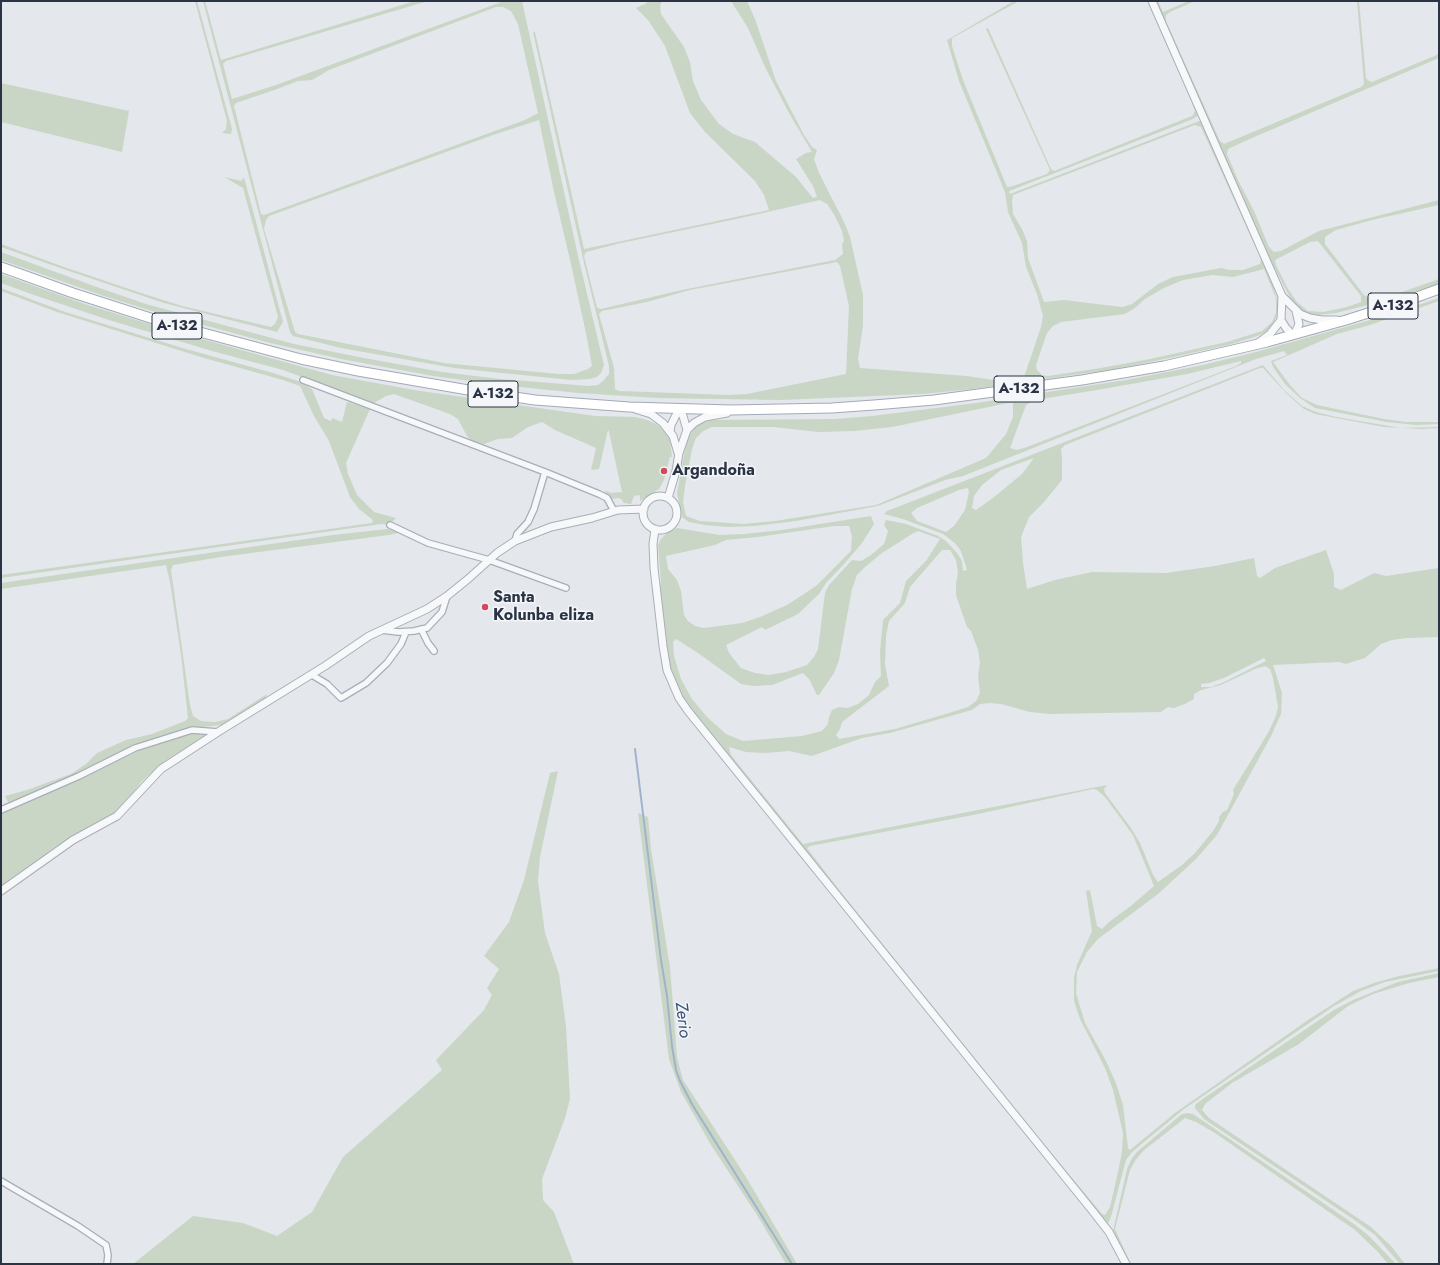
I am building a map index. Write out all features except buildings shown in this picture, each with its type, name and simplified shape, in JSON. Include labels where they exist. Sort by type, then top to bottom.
[{"type":"main road","name":"A-132","points":[[1,267],[73,293],[166,323],[301,359],[358,371],[535,400],[629,407],[742,410],[832,408],[934,400],[1082,380],[1164,366],[1293,335],[1346,320],[1439,289]]},
{"type":"street","points":[[1152,1],[1282,296],[1296,311],[1310,318],[1322,320],[1346,320]]},
{"type":"street","points":[[1282,296],[1281,320],[1293,335],[1299,324],[1296,311]]},
{"type":"street","points":[[1256,345],[1270,334],[1281,320]]},
{"type":"street","points":[[303,380],[545,472],[607,498],[614,511]]},
{"type":"street","points":[[629,407],[651,414],[663,423],[670,432],[679,453]]},
{"type":"street","points":[[670,432],[672,421],[679,409],[683,416],[687,430]]},
{"type":"street","points":[[668,498],[676,471],[679,453],[687,430],[694,423],[705,417],[742,410]]},
{"type":"street","points":[[515,541],[517,534],[528,522],[534,509],[545,472]]},
{"type":"street","points":[[659,496],[668,498],[675,506],[677,511],[675,521],[666,529],[654,529],[645,521],[643,513],[645,505],[651,499],[659,496]]},
{"type":"street","points":[[1,891],[73,840],[116,816],[161,769],[312,674],[369,636],[415,614],[447,596],[489,560],[515,541],[551,527],[592,518],[614,511],[634,508],[644,509]]},
{"type":"street","points":[[390,525],[428,543],[489,560],[566,588]]},
{"type":"street","points":[[654,529],[654,568],[664,658],[667,670],[679,698],[1091,1209],[1109,1232],[1126,1264]]},
{"type":"street","points":[[381,629],[406,632],[427,628],[442,612],[447,596]]},
{"type":"street","points":[[421,629],[434,651]]},
{"type":"street","points":[[312,674],[327,684],[341,698],[366,683],[387,663],[401,644],[406,632]]},
{"type":"street","points":[[1,810],[79,776],[135,748],[192,730],[218,732]]},
{"type":"street","points":[[1,1182],[78,1226],[106,1245],[108,1255],[107,1264]]},
{"type":"green space","points":[[195,1],[197,1],[232,129],[231,134],[222,133],[226,129],[227,121]]},
{"type":"green space","points":[[203,1],[205,1],[221,60],[415,1],[428,1],[226,61],[223,64],[232,99],[276,85],[504,1],[522,1],[579,260],[604,365],[601,373],[597,377],[590,379],[571,380],[454,368],[341,348],[293,336],[290,332]],"holes":[[[496,7],[503,7],[511,11],[518,24],[538,113],[525,120],[264,215],[261,214],[234,106],[236,103],[298,81],[312,80],[329,70]],[[539,120],[592,366],[574,374],[558,374],[444,363],[298,334],[295,332],[264,229],[266,220],[269,216],[493,135]]]},
{"type":"green space","points":[[647,1],[662,1],[660,6],[661,14],[684,47],[690,62],[693,81],[701,100],[719,124],[733,134],[755,142],[796,177],[813,198],[817,197],[813,186],[796,159],[806,153],[812,152],[789,113],[765,67],[748,28],[731,1],[747,1],[755,19],[776,81],[804,135],[812,147],[817,150],[814,159],[819,173],[850,237],[863,295],[863,326],[858,359],[860,368],[967,376],[1000,381],[1020,379],[1024,377],[1041,327],[1043,316],[1037,294],[1026,267],[1022,243],[1008,212],[1005,192],[959,81],[947,40],[1014,1],[1019,1],[952,38],[952,46],[963,80],[1007,187],[1010,187],[1047,174],[1050,170],[986,29],[988,28],[1051,169],[1054,171],[1192,116],[1194,113],[1195,111],[1190,98],[1147,1],[1149,1],[1199,115],[1193,119],[1009,191],[1010,194],[1202,120],[1267,267],[1276,295],[1278,305],[1278,313],[1274,322],[1267,331],[1260,335],[1232,344],[1116,369],[973,389],[923,394],[781,400],[658,398],[578,393],[500,385],[433,376],[341,359],[270,343],[152,311],[1,260],[1,252],[146,304],[294,344],[442,372],[500,379],[589,386],[598,385],[609,374],[609,366],[584,263],[533,32],[535,32],[584,249],[769,210],[764,195],[755,181],[705,132],[690,113],[665,46],[648,20],[636,8],[647,3]],"holes":[[[1195,125],[1201,127],[1261,259],[1260,264],[1243,270],[1229,270],[1221,268],[1173,277],[1158,284],[1132,304],[1122,307],[1064,300],[1044,302],[1028,258],[1027,241],[1013,214],[1013,195]],[[820,200],[827,204],[842,231],[844,241],[842,244],[843,254],[835,260],[682,290],[601,309],[597,308],[584,256],[586,252],[621,243]],[[837,262],[840,266],[849,306],[846,374],[747,394],[729,395],[619,391],[615,389],[614,368],[599,314],[602,311],[647,302],[690,290]],[[1264,269],[1276,298],[1276,313],[1272,322],[1262,331],[1227,342],[1101,368],[1048,376],[1042,375],[1037,370],[1036,365],[1047,333],[1053,326],[1061,322],[1125,314],[1145,299],[1164,288],[1183,280],[1213,275],[1233,277]]]},
{"type":"green space","points":[[1155,1],[1158,1],[1163,12],[1189,1],[1195,1],[1170,12],[1166,15],[1166,21],[1220,141],[1224,144],[1361,87],[1364,84],[1357,1],[1359,1],[1366,78],[1369,81],[1372,82],[1439,54],[1439,58],[1228,149],[1227,154],[1269,247],[1274,252],[1281,251],[1319,231],[1439,200],[1439,205],[1372,220],[1336,230],[1325,237],[1325,244],[1364,295],[1370,299],[1402,292],[1439,279],[1439,284],[1388,300],[1336,313],[1318,315],[1308,314],[1299,309],[1293,303],[1270,260]],"holes":[[[1318,241],[1361,296],[1361,302],[1347,307],[1323,312],[1308,311],[1297,302],[1288,289],[1275,260],[1310,242]]]},
{"type":"green space","points":[[1,83],[129,111],[122,152],[1,122]]},
{"type":"green space","points":[[224,177],[242,181],[244,178],[283,322],[277,332],[164,303],[1,247],[1,244],[64,267],[182,306],[271,327],[275,324],[278,317],[243,188]]},
{"type":"green space","points":[[1,274],[85,304],[162,328],[332,375],[414,390],[595,416],[635,417],[647,420],[666,431],[670,440],[672,457],[670,457],[664,480],[659,489],[640,501],[639,495],[634,496],[631,504],[624,503],[621,499],[613,499],[604,492],[622,492],[608,430],[599,469],[591,470],[596,448],[555,430],[542,422],[528,427],[512,438],[498,439],[484,444],[472,441],[467,436],[458,419],[450,414],[394,394],[386,396],[374,403],[283,370],[212,351],[109,320],[34,295],[1,283]]},
{"type":"green space","points":[[1,288],[65,312],[298,381],[312,389],[324,418],[331,421],[332,418],[342,422],[347,402],[370,409],[346,463],[348,474],[357,495],[374,512],[396,518],[392,522],[393,525],[381,524],[1,578],[1,575],[372,523],[373,520],[359,509],[350,497],[329,441],[314,416],[300,386],[57,312],[1,291]]},
{"type":"green space","points":[[1439,298],[1439,301],[1370,325],[1337,334],[1273,362],[1302,398],[1317,405],[1384,419],[1406,422],[1439,422],[1439,424],[1416,425],[1387,422],[1315,408],[1300,398],[1285,384],[1273,367],[1271,361],[1287,355],[1284,351],[1256,359],[963,476],[945,480],[878,506],[796,521],[755,526],[728,527],[705,525],[689,522],[682,517],[677,493],[686,444],[690,434],[696,427],[705,422],[712,420],[835,419],[872,416],[976,403],[1126,380],[1203,365],[1256,352],[1388,315]],"holes":[[[1241,361],[1241,363],[1236,366],[1027,447],[1017,450],[1010,448],[1026,405],[1035,400],[1187,374]],[[1013,403],[1013,417],[1006,434],[986,458],[876,505],[775,521],[744,524],[700,521],[686,516],[683,502],[692,449],[696,438],[703,431],[712,427],[774,427],[818,432],[854,431],[892,427]]]},
{"type":"green space","points":[[1263,365],[1284,390],[1302,406],[1316,412],[1336,417],[1400,428],[1384,427],[1315,414],[1304,409],[1287,394],[1263,368],[1260,368],[1065,445],[1061,449],[1062,480],[1044,502],[1029,517],[1021,537],[1027,589],[1055,580],[1092,572],[1166,573],[1215,566],[1254,558],[1257,576],[1260,578],[1275,568],[1326,550],[1334,574],[1334,587],[1341,590],[1374,573],[1386,576],[1439,568],[1439,637],[1392,640],[1381,644],[1365,658],[1346,664],[1339,662],[1273,665],[1282,693],[1281,714],[1271,736],[1217,835],[1196,859],[1158,894],[1098,939],[1087,952],[1077,972],[1076,993],[1085,1023],[1105,1059],[1116,1083],[1123,1105],[1128,1148],[1130,1150],[1175,1113],[1308,1020],[1353,991],[1399,976],[1439,968],[1439,971],[1385,982],[1361,991],[1334,1006],[1184,1109],[1132,1152],[1126,1160],[1112,1213],[1109,1222],[1107,1223],[1104,1222],[682,698],[674,682],[668,663],[660,594],[661,581],[658,545],[666,534],[677,528],[720,535],[744,534],[782,530],[871,516],[874,524],[862,543],[826,583],[819,594],[798,614],[765,630],[762,627],[726,645],[729,653],[741,668],[755,673],[769,675],[786,672],[807,665],[814,657],[818,649],[825,593],[829,585],[852,560],[861,561],[884,544],[888,531],[884,525],[886,520],[906,524],[938,536],[946,541],[957,553],[962,561],[963,571],[967,570],[961,551],[955,543],[943,534],[903,519],[884,514],[887,511]],"holes":[[[1034,458],[1022,474],[976,510],[972,508],[974,496],[982,485],[1001,470]],[[968,488],[969,492],[965,510],[954,526],[946,532],[917,521],[911,513],[917,508],[959,490]],[[834,526],[849,526],[852,536],[851,551],[816,586],[787,605],[742,623],[704,628],[695,626],[688,621],[684,615],[681,591],[677,580],[668,569],[666,556],[715,545],[726,540]],[[918,531],[940,539],[926,561],[906,581],[900,603],[883,620],[880,652],[881,676],[875,682],[869,695],[858,704],[848,708],[839,707],[832,710],[828,724],[822,731],[802,736],[743,741],[726,734],[707,717],[692,699],[681,679],[674,656],[673,642],[676,639],[741,684],[753,686],[772,685],[803,673],[809,679],[817,695],[819,695],[834,673],[839,660],[852,589],[857,575],[882,553]],[[942,550],[950,550],[956,560],[958,573],[956,595],[967,627],[971,631],[978,650],[980,662],[978,675],[980,693],[976,701],[968,707],[895,729],[839,739],[836,735],[842,722],[889,686],[885,664],[886,636],[889,621],[905,603],[910,587]],[[1264,658],[1266,661],[1222,683],[1211,687],[1201,687],[1201,684],[1224,678]],[[1265,666],[1270,669],[1273,678],[1278,707],[1276,716],[1268,733],[1233,790],[1234,794],[1227,810],[1219,817],[1219,821],[1213,831],[1195,853],[1182,865],[1158,882],[1153,875],[1140,843],[1131,828],[1105,793],[1104,789],[1107,785],[803,844],[731,755],[729,747],[746,752],[766,753],[789,751],[812,756],[862,738],[890,733],[972,710],[980,704],[1001,704],[1030,712],[1049,714],[1161,712],[1168,707],[1174,708],[1185,704],[1194,699],[1194,694],[1201,690],[1221,685],[1255,669]],[[1093,789],[1097,790],[1105,797],[1133,835],[1154,886],[1102,929],[1097,926],[1090,890],[1086,891],[1092,931],[1077,965],[1074,978],[1074,1001],[1080,1019],[1105,1068],[1113,1090],[1123,1133],[1122,1152],[1118,1172],[1110,1207],[1105,1215],[1102,1214],[1048,1149],[840,891],[807,848],[810,846],[978,814]]]},
{"type":"green space","points":[[1439,427],[1422,429],[1402,428]]},
{"type":"green space","points":[[388,529],[400,532],[389,535],[221,557],[173,565],[171,570],[190,705],[193,716],[201,721],[215,722],[228,719],[267,694],[266,698],[222,725],[192,728],[164,735],[134,746],[97,765],[9,804],[5,796],[27,790],[71,774],[86,764],[97,753],[126,740],[152,734],[185,721],[188,718],[181,655],[166,565],[1,589],[1,583],[333,535]]},
{"type":"green space","points":[[201,731],[211,732],[165,761],[141,782],[126,804],[106,819],[55,847],[1,888],[1,812],[93,773],[142,749]]},
{"type":"green space","points":[[558,771],[540,857],[538,881],[545,933],[559,974],[566,1026],[570,1099],[565,1118],[542,1179],[543,1200],[554,1212],[574,1264],[133,1264],[193,1216],[243,1223],[277,1236],[312,1212],[343,1157],[442,1070],[436,1060],[484,1010],[492,995],[487,988],[499,969],[484,956],[509,922],[524,880],[550,773]]},
{"type":"green space","points":[[638,813],[648,817],[651,849],[670,967],[677,1057],[683,1080],[746,1177],[797,1264],[786,1264],[757,1215],[711,1145],[681,1092],[669,1059]]},
{"type":"green space","points":[[1439,973],[1439,977],[1409,983],[1373,994],[1348,1006],[1299,1044],[1232,1083],[1205,1104],[1202,1110],[1209,1118],[1371,1227],[1391,1246],[1405,1264],[1400,1264],[1375,1235],[1204,1119],[1195,1108],[1195,1105],[1334,1010],[1353,1000],[1398,982]]},
{"type":"green space","points":[[1182,1114],[1193,1114],[1354,1224],[1368,1235],[1396,1264],[1388,1264],[1355,1230],[1215,1133],[1196,1122],[1185,1118],[1143,1151],[1130,1170],[1115,1229],[1131,1264],[1128,1264],[1113,1231],[1127,1169],[1132,1158],[1138,1151]]},
{"type":"waterway","name":"Zerio","points":[[635,749],[676,1070],[693,1106],[792,1264]]},
{"type":"place","name":"Argandoña","points":[[664,471]]},
{"type":"place","name":"Santa Kolunba eliza","points":[[485,607]]}]
